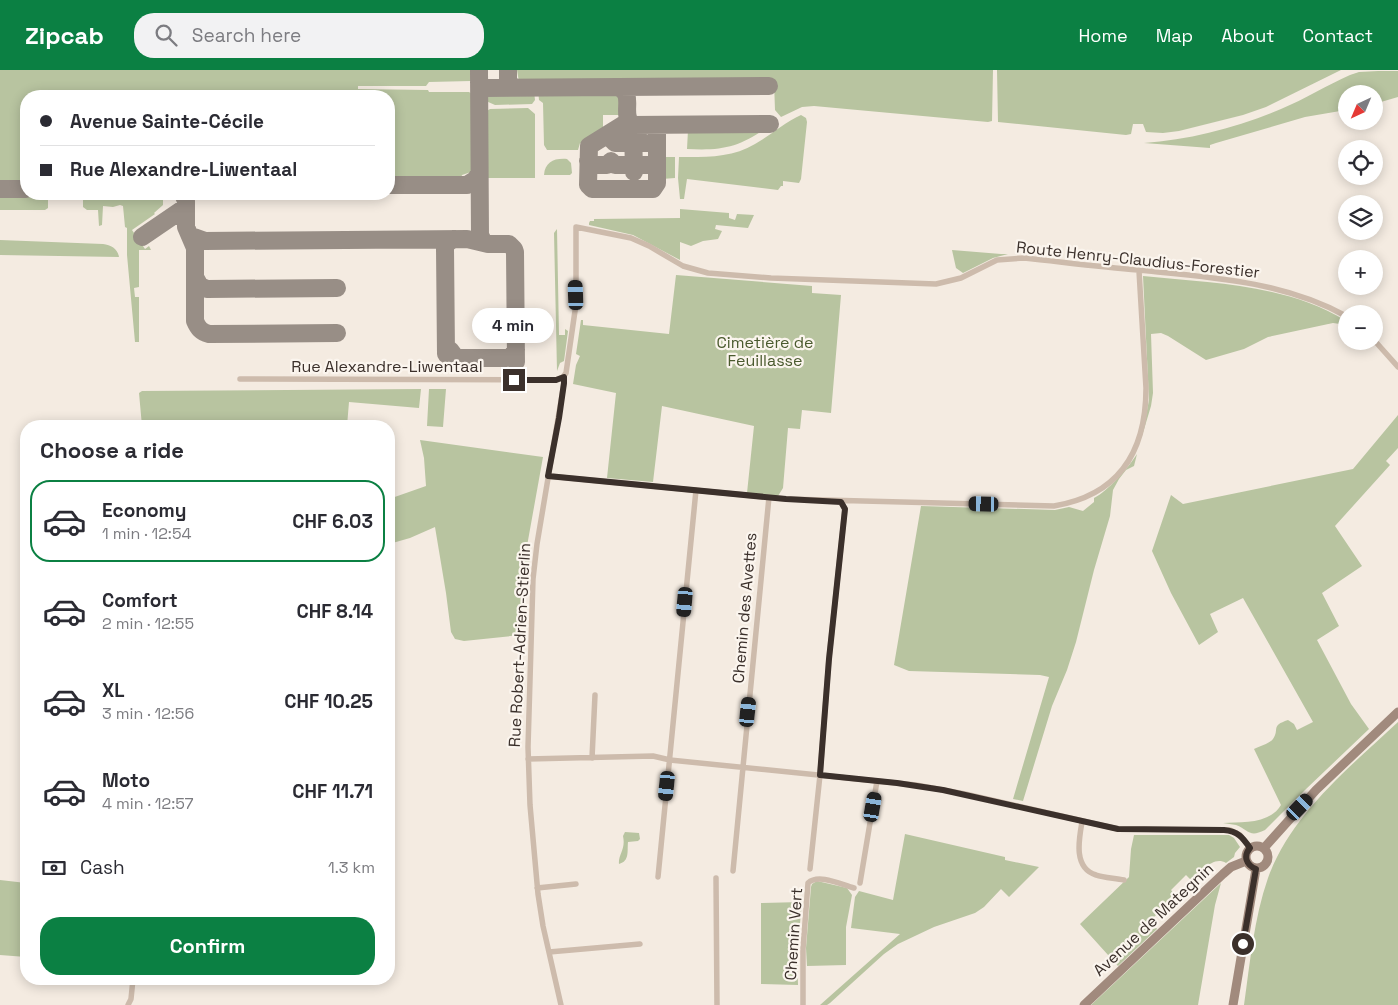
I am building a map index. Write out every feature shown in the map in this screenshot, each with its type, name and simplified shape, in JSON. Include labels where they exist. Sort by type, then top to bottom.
[{"type":"main road","points":[[1264,848],[1316,790],[1398,712]]},
{"type":"main road","points":[[1257,846],[1264,848],[1269,856],[1268,863],[1262,868],[1256,869],[1249,866],[1246,861],[1250,848],[1257,846]]},
{"type":"main road","name":"Avenue de Mategnin","points":[[1084,1005],[1223,874],[1231,867],[1246,861]]},
{"type":"main road","points":[[1233,1005],[1256,869]]},
{"type":"street","name":"Route Henry-Claudius-Forestier","points":[[576,227],[631,238],[690,268],[725,275],[936,284],[961,278],[997,260],[1014,258],[1237,281],[1275,288],[1320,303],[1338,312]]},
{"type":"street","name":"Rue Robert-Adrien-Stierlin","points":[[561,1005],[542,926],[537,888],[528,759],[533,579],[576,304],[576,227]]},
{"type":"street","points":[[548,476],[841,502],[1054,506],[1085,498],[1107,485],[1126,465],[1134,452],[1140,436],[1146,403],[1140,271]]},
{"type":"street","points":[[1383,350],[1398,367]]},
{"type":"street","name":"Rue Alexandre-Liwentaal","points":[[240,379],[556,380],[564,377]]},
{"type":"street","points":[[658,877],[696,490]]},
{"type":"street","name":"Chemin des Avettes","points":[[733,871],[768,497]]},
{"type":"street","points":[[810,869],[845,509],[841,502]]},
{"type":"street","points":[[592,758],[595,695]]},
{"type":"street","points":[[528,759],[653,756],[670,760],[877,781],[943,790],[1124,830],[1131,828],[1230,830],[1240,835],[1250,848]]},
{"type":"street","points":[[860,883],[877,781]]},
{"type":"street","points":[[1082,822],[1079,846],[1081,863],[1095,875],[1124,880]]},
{"type":"street","points":[[716,878],[718,1005]]},
{"type":"street","name":"Chemin Vert","points":[[804,1005],[803,949],[808,883],[819,878],[854,888]]},
{"type":"street","points":[[537,888],[576,884]]},
{"type":"street","points":[[549,952],[640,944]]},
{"type":"street","points":[[128,1005],[131,999],[132,985]]},
{"type":"green space","points":[[0,70],[471,70],[471,81],[429,82],[426,86],[358,86],[358,89],[428,90],[429,92],[469,92],[472,94],[473,163],[471,163],[471,172],[462,175],[461,178],[395,179],[395,90],[20,90],[20,182],[0,182]]},
{"type":"green space","points":[[517,70],[993,70],[992,121],[814,106],[802,107],[781,117],[775,110],[774,82],[524,84],[519,82]]},
{"type":"green space","points":[[997,70],[1341,70],[1266,107],[1243,115],[1179,131],[1163,133],[1146,132],[1143,124],[1133,124],[1131,134],[1126,135],[998,122]]},
{"type":"green space","points":[[1398,71],[1398,97],[1383,101],[1383,85],[1338,85],[1338,111],[1305,117],[1216,143],[1210,145],[1210,148],[1144,143],[1196,136],[1232,127],[1265,116],[1359,72]]},
{"type":"green space","points":[[616,89],[622,95],[623,112],[621,115],[603,115],[603,132],[583,144],[580,143],[578,150],[547,150],[544,145],[543,103],[539,100],[538,90]]},
{"type":"green space","points":[[534,91],[535,100],[532,104],[495,105],[486,101],[489,93]]},
{"type":"green space","points":[[528,108],[535,114],[535,178],[486,178],[485,112],[490,109]]},
{"type":"green space","points":[[801,115],[806,118],[807,122],[799,183],[783,181],[783,186],[778,190],[687,179],[684,199],[680,199],[679,157],[718,156],[746,149]]},
{"type":"green space","points":[[699,126],[769,126],[749,139],[731,146],[711,149],[687,149],[688,130],[698,129]]},
{"type":"green space","points":[[663,157],[675,157],[675,178],[662,179]]},
{"type":"green space","points":[[558,159],[567,159],[571,163],[572,173],[570,175],[544,175],[548,164]]},
{"type":"green space","points":[[20,194],[20,200],[48,200],[48,208],[45,210],[0,210],[0,195]]},
{"type":"green space","points":[[83,200],[163,200],[163,205],[155,214],[132,230],[145,249],[149,246],[151,250],[139,250],[139,287],[134,288],[135,297],[139,297],[139,342],[135,342],[127,255],[127,228],[125,227],[123,206],[103,206],[102,225],[99,226],[98,210],[87,210],[83,207]]},
{"type":"green space","points":[[680,209],[729,213],[729,218],[735,220],[737,214],[754,215],[748,228],[716,225],[715,229],[722,231],[718,239],[703,241],[691,246],[680,242],[680,260],[633,235],[589,225],[590,221],[594,221],[594,219],[680,218]]},
{"type":"green space","points":[[557,229],[559,335],[565,335],[565,329],[568,331],[564,361],[560,363],[557,371],[554,233]]},
{"type":"green space","points":[[0,240],[103,244],[114,248],[119,257],[0,255]]},
{"type":"green space","points":[[952,250],[1008,254],[993,258],[963,273],[956,268]]},
{"type":"green space","name":"Cimetière de Feuillasse","points":[[676,275],[812,286],[812,293],[841,295],[831,413],[802,410],[800,429],[788,428],[783,488],[778,496],[747,493],[754,426],[662,406],[653,482],[607,478],[616,393],[573,384],[576,365],[580,356],[576,354],[581,320],[583,320],[583,325],[669,334]]},
{"type":"green space","points":[[1143,276],[1247,287],[1273,292],[1299,299],[1338,317],[1338,324],[1333,323],[1268,337],[1244,349],[1206,360],[1168,336],[1161,333],[1151,334],[1153,393],[1142,436],[1149,400]]},
{"type":"green space","points":[[421,389],[419,408],[349,402],[348,420],[141,420],[139,393],[142,391]]},
{"type":"green space","points":[[429,389],[446,389],[443,427],[427,426]]},
{"type":"green space","points":[[1398,415],[1398,448],[1386,461],[1390,465],[1335,526],[1362,566],[1322,593],[1339,626],[1317,640],[1351,704],[1369,729],[1265,830],[1252,833],[1236,825],[1223,823],[1255,821],[1270,816],[1276,811],[1281,805],[1254,749],[1271,741],[1275,736],[1277,726],[1282,722],[1288,720],[1294,724],[1297,730],[1313,722],[1243,598],[1210,614],[1218,632],[1199,645],[1171,593],[1152,551],[1171,495],[1183,504],[1353,469]]},
{"type":"green space","points":[[420,440],[543,457],[527,546],[531,550],[529,569],[523,572],[521,635],[464,641],[455,639],[451,632],[435,527],[395,542],[395,497],[426,486],[424,458]]},
{"type":"green space","points":[[1137,454],[1134,466],[1126,470],[1113,490],[1110,516],[1067,670],[1052,706],[1023,801],[1013,799],[1049,677],[1040,675],[909,671],[894,665],[921,506],[1055,510],[1069,507],[1083,511],[1094,502],[1094,498],[1106,490],[1118,478]]},
{"type":"green space","points":[[1398,722],[1398,1005],[1244,1005],[1259,909],[1268,878],[1278,855],[1291,833],[1324,793]]},
{"type":"green space","points":[[625,832],[639,833],[640,839],[628,842],[628,852],[625,861],[619,864],[624,845],[623,836]]},
{"type":"green space","points":[[905,834],[1005,857],[1005,860],[1039,867],[1009,897],[1001,889],[984,907],[975,913],[934,927],[898,944],[884,954],[830,1003],[820,1005],[900,934],[851,928],[855,897],[859,891],[893,900]]},
{"type":"green space","points":[[1134,835],[1229,835],[1234,838],[1240,847],[1234,857],[1226,863],[1216,861],[1212,863],[1192,881],[1186,875],[1171,890],[1176,896],[1154,917],[1153,923],[1157,929],[1118,966],[1080,924],[1129,877]]},
{"type":"green space","points":[[0,880],[20,882],[20,957],[0,955]]},
{"type":"green space","points":[[817,881],[847,888],[852,895],[846,927],[846,965],[807,966],[806,948],[811,887]]},
{"type":"green space","points":[[1221,883],[1215,905],[1198,1005],[1091,1005]]},
{"type":"green space","points":[[802,902],[797,955],[798,985],[761,984],[761,903]]},
{"type":"taxiway","points":[[479,70],[480,235],[483,241],[488,244]]},
{"type":"taxiway","points":[[508,70],[508,83],[514,87]]},
{"type":"taxiway","points":[[479,82],[480,86],[484,88],[769,86]]},
{"type":"taxiway","points":[[618,87],[626,94],[627,115],[632,125],[770,124]]},
{"type":"taxiway","points":[[628,119],[626,123],[589,146],[588,185],[592,189],[653,189],[657,183],[657,131],[652,125]]},
{"type":"taxiway","points":[[632,125],[634,172]]},
{"type":"taxiway","points":[[611,139],[615,143],[646,143]]},
{"type":"taxiway","points":[[588,161],[592,165],[607,165],[611,161],[615,165],[630,165],[634,160],[638,165],[653,165],[657,161]]},
{"type":"taxiway","points":[[395,185],[467,185],[475,180],[479,174]]},
{"type":"taxiway","points":[[0,189],[20,189]]},
{"type":"taxiway","points":[[186,200],[186,227],[195,248],[195,321],[200,329],[209,334],[337,333]]},
{"type":"taxiway","points":[[142,237],[186,207]]},
{"type":"taxiway","points":[[191,236],[205,241],[467,239],[488,244],[509,244],[515,252],[516,362]]},
{"type":"taxiway","points":[[446,354],[445,248],[447,243],[454,239]]},
{"type":"taxiway","points":[[195,277],[200,286],[207,289],[337,288]]},
{"type":"taxiway","points":[[450,350],[456,358],[506,358],[511,357],[516,350]]},
{"type":"route","points":[[514,380],[559,380],[564,377],[559,418],[548,476],[786,499],[841,502],[845,509],[829,659],[820,775],[897,783],[965,794],[1109,828],[1124,830],[1131,828],[1230,830],[1240,835],[1246,841],[1250,848],[1246,861],[1249,866],[1256,869],[1243,944]]}]
